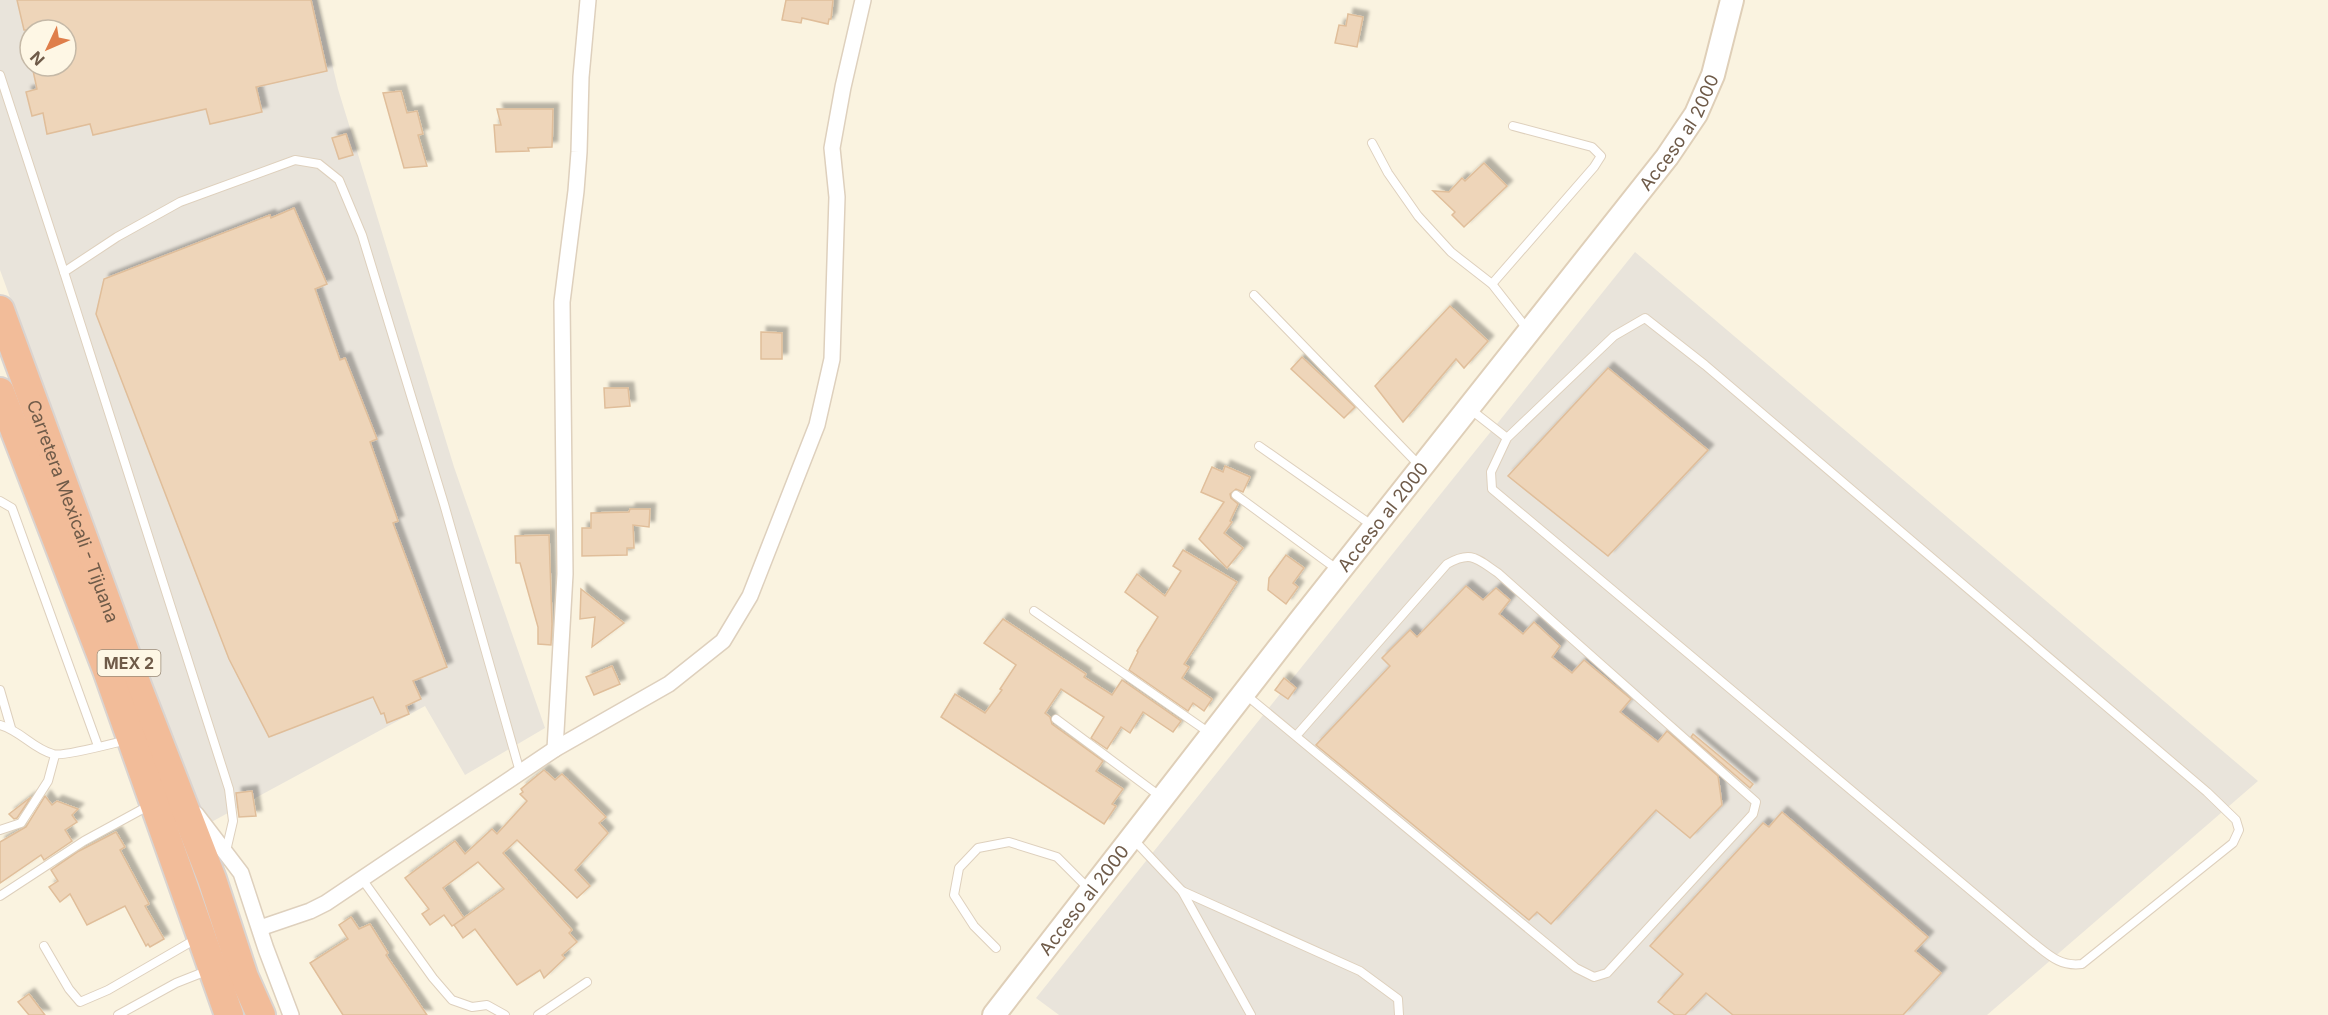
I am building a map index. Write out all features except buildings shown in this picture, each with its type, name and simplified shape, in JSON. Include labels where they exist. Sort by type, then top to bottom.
[{"type":"highway","name":"Carretera Mexicali - Tijuana","points":[[0,310],[138,688],[166,797],[214,929],[240,1010]]},
{"type":"highway","name":"Carretera Mexicali - Tijuana","points":[[0,392],[56,534],[131,739],[166,797]]},
{"type":"street","points":[[555,749],[566,574],[562,302],[576,190],[580,77],[588,0]]},
{"type":"street","points":[[260,928],[310,911],[362,879],[555,749],[669,684],[723,641],[750,596],[817,425],[832,359],[837,197],[832,148],[863,0]]},
{"type":"street","name":"Acceso al 2000","points":[[994,1015],[1374,527],[1667,157],[1696,114],[1713,75],[1732,0]]},
{"type":"street","points":[[166,797],[225,852],[241,873],[291,1015]]},
{"type":"lane","points":[[0,75],[229,789],[233,821],[225,852]]},
{"type":"lane","points":[[1492,285],[1601,156],[1592,147],[1513,126]]},
{"type":"lane","points":[[1372,143],[1388,173],[1418,216],[1451,252],[1492,285],[1529,331]]},
{"type":"lane","points":[[64,272],[117,237],[180,202],[295,160],[320,164],[339,180],[362,235],[444,504],[520,772]]},
{"type":"lane","points":[[1254,295],[1422,467]]},
{"type":"lane","points":[[1646,318],[1714,373],[2207,792],[2236,820],[2239,830],[2233,843],[2082,964],[2071,966],[2062,964],[2031,941],[1492,489],[1491,472],[1507,438],[1614,336],[1646,318]]},
{"type":"lane","points":[[1468,408],[1507,438]]},
{"type":"lane","points":[[1259,446],[1374,527]]},
{"type":"lane","points":[[1236,495],[1340,571]]},
{"type":"lane","points":[[0,501],[12,508],[98,746]]},
{"type":"lane","points":[[1244,693],[1576,968],[1594,977],[1607,973],[1753,814],[1756,802],[1498,573],[1474,557],[1461,556],[1447,564],[1296,736]]},
{"type":"lane","points":[[1034,611],[1212,734]]},
{"type":"lane","points":[[0,690],[11,728]]},
{"type":"lane","points":[[1056,719],[1162,798]]},
{"type":"lane","points":[[0,725],[11,728],[30,742],[55,755],[131,739]]},
{"type":"lane","points":[[0,830],[21,823],[48,781],[55,755]]},
{"type":"lane","points":[[0,896],[84,841],[166,797]]},
{"type":"lane","points":[[1132,838],[1182,891],[1251,1015]]},
{"type":"lane","points":[[996,948],[974,926],[954,895],[958,868],[978,848],[1009,842],[1057,857],[1090,890]]},
{"type":"lane","points":[[362,879],[433,978],[452,1000],[472,1007],[487,1005],[505,1015]]},
{"type":"lane","points":[[1182,891],[1360,971],[1398,999],[1399,1015]]},
{"type":"lane","points":[[44,946],[69,989],[80,1002],[108,990],[214,929]]},
{"type":"lane","points":[[118,1015],[176,983],[226,964]]},
{"type":"lane","points":[[538,1015],[587,982]]},
{"type":"shaded area","points":[[0,0],[317,0],[338,89],[454,467],[545,728],[465,775],[425,706],[204,826],[0,270]]},
{"type":"shaded area","points":[[1635,252],[2258,781],[1987,1015],[1059,1015],[1036,998]]}]
